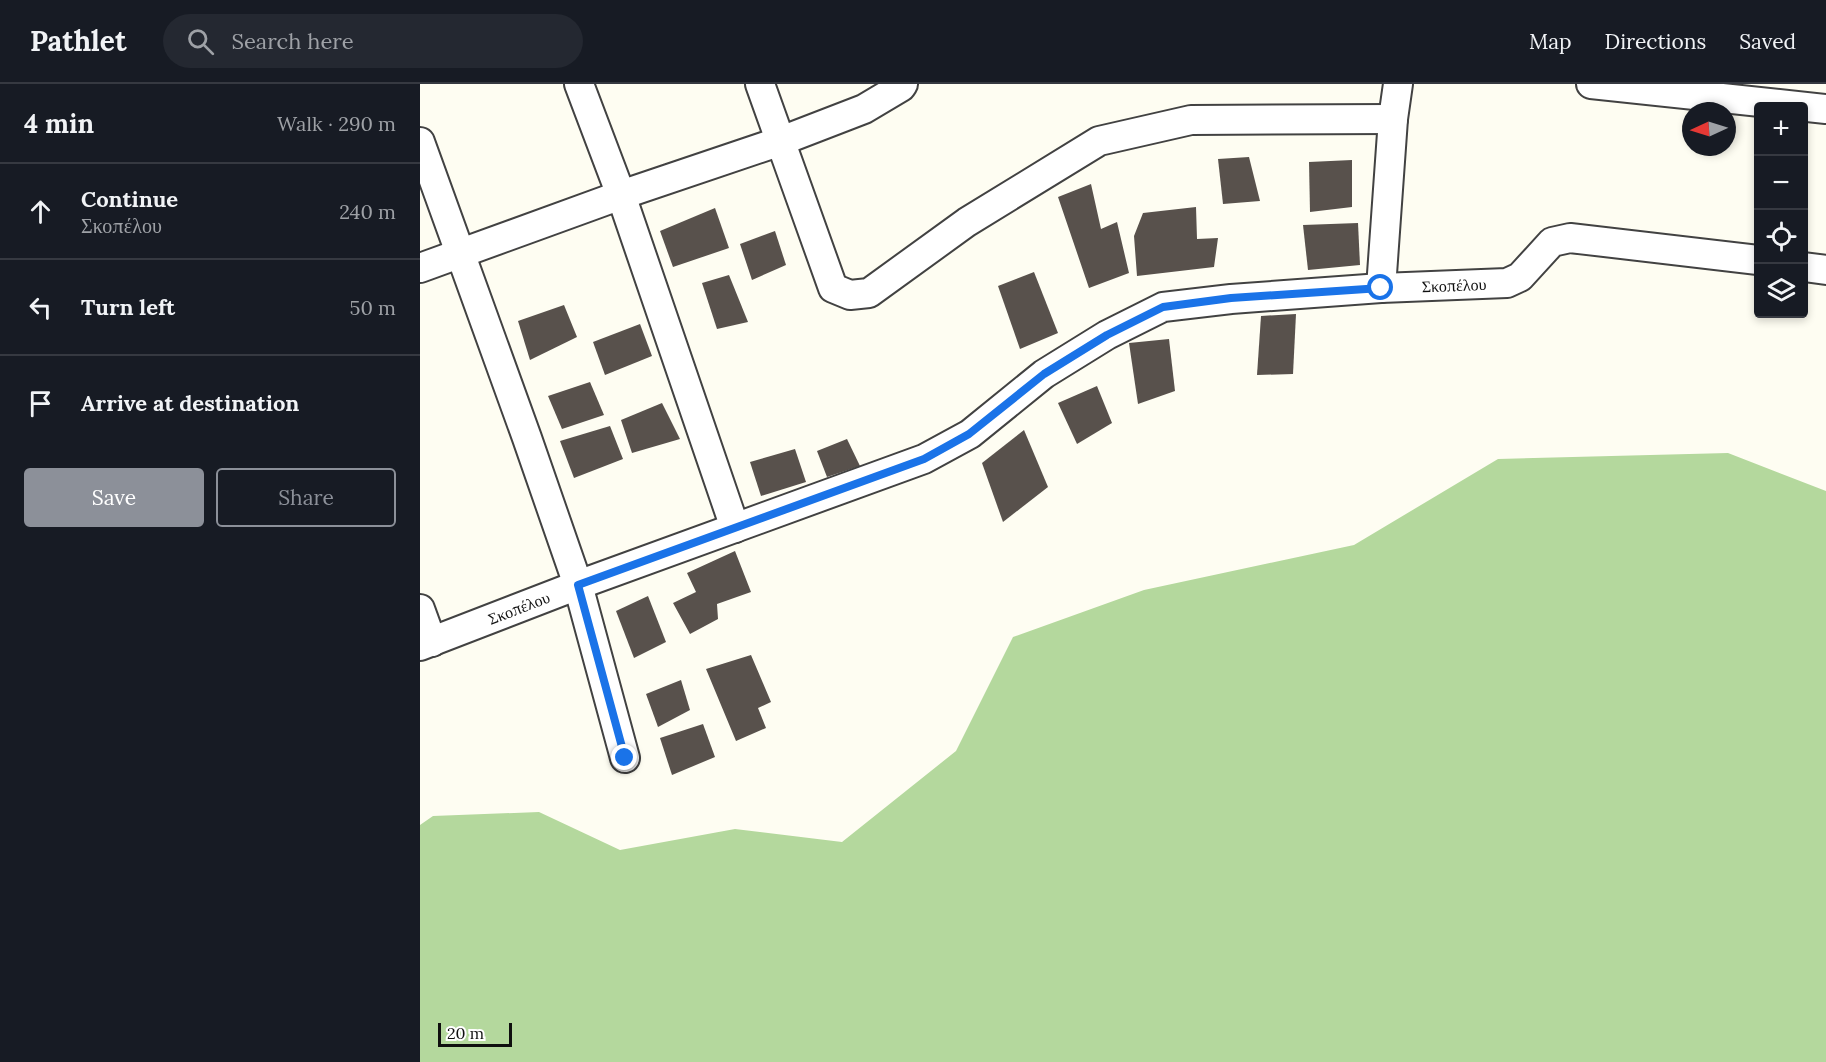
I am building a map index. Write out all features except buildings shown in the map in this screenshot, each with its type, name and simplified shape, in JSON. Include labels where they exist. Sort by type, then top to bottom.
[{"type":"street","points":[[579,84],[621,195],[735,528]]},
{"type":"street","points":[[760,84],[833,288],[850,295],[869,293],[967,222],[1099,141],[1191,120],[1393,119]]},
{"type":"street","points":[[420,268],[621,195],[781,141],[864,109],[903,84]]},
{"type":"street","points":[[1381,288],[1393,119],[1398,84]]},
{"type":"street","points":[[1591,84],[1826,109]]},
{"type":"street","points":[[420,142],[578,585],[625,758]]},
{"type":"street","name":"Σκοπέλου","points":[[426,644],[578,585],[924,459],[969,434],[1044,374],[1107,335],[1163,307],[1231,298],[1381,288],[1507,283],[1520,277],[1552,242],[1570,238],[1754,260]]},
{"type":"street","points":[[1808,268],[1826,270]]},
{"type":"street","points":[[420,609],[426,644]]},
{"type":"green space","points":[[1728,453],[1826,491],[1826,1062],[420,1062],[420,825],[433,816],[539,812],[620,850],[735,829],[842,842],[956,751],[1013,637],[1144,590],[1354,545],[1498,459]]},
{"type":"route","points":[[625,758],[578,585],[924,459],[969,434],[1044,374],[1107,335],[1163,307],[1231,298],[1381,288]]}]
